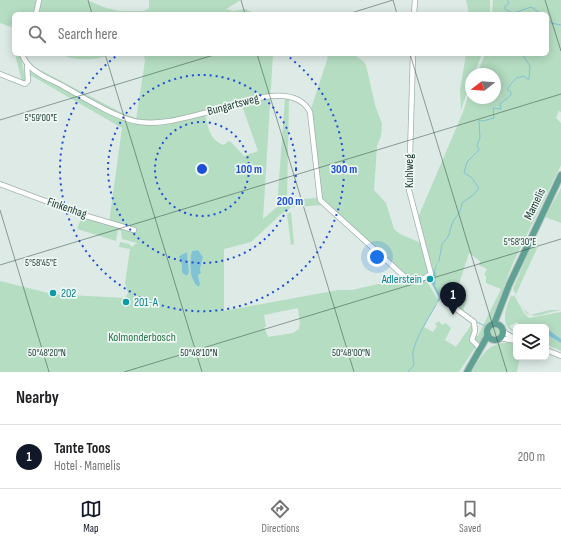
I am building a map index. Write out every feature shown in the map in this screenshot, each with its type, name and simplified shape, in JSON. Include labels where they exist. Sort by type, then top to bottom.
[{"type":"main road","name":"Mamelis","points":[[497,325],[509,284],[561,175]]},
{"type":"main road","points":[[467,372],[481,349],[490,338],[502,335],[497,325],[488,328],[490,338]]},
{"type":"street","points":[[36,12],[39,0]]},
{"type":"street","points":[[414,12],[415,0]]},
{"type":"street","points":[[0,74],[26,84],[28,81],[27,66],[23,56]]},
{"type":"street","name":"Kuhlweg","points":[[413,56],[408,190],[431,274],[423,280]]},
{"type":"street","name":"Bungartsweg","points":[[27,66],[106,109],[138,122],[170,121],[266,96],[280,96],[300,101],[307,106],[310,112],[320,200],[406,278],[423,280]]},
{"type":"street","name":"Finkenhag","points":[[0,184],[83,215],[134,230]]},
{"type":"street","points":[[444,300],[474,322],[475,330],[472,340],[481,349]]},
{"type":"street","points":[[502,335],[513,339]]},
{"type":"street","points":[[549,351],[561,356]]},
{"type":"green space","points":[[0,0],[87,0],[106,8],[119,11],[144,11],[149,8],[149,0],[241,0],[226,9],[233,11],[246,9],[251,12],[12,12],[12,27],[0,23]]},
{"type":"green space","points":[[466,0],[490,0],[490,12],[469,12]]},
{"type":"green space","points":[[493,0],[561,0],[561,112],[559,111],[556,118],[561,123],[561,165],[513,263],[504,286],[506,287],[492,323],[486,329],[486,338],[481,346],[474,341],[475,335],[478,336],[501,289],[486,283],[486,276],[484,275],[487,269],[479,265],[480,261],[469,253],[455,296],[467,299],[463,311],[441,297],[439,298],[431,283],[433,271],[417,220],[466,104],[501,104],[501,68],[479,68],[484,56],[549,56],[549,12],[492,12]]},
{"type":"green space","points":[[16,56],[20,56],[26,81],[22,82]]},
{"type":"green space","points":[[65,56],[106,56],[93,59],[72,58]]},
{"type":"green space","name":"Kolmonderbosch","points":[[144,56],[273,56],[263,219],[277,207],[285,98],[289,99],[287,200],[317,198],[314,169],[315,143],[310,112],[328,57],[326,56],[356,56],[363,61],[366,65],[375,105],[382,124],[381,136],[377,146],[374,190],[386,203],[394,229],[400,234],[421,243],[430,274],[423,278],[407,277],[324,205],[292,207],[280,215],[251,242],[224,249],[224,311],[338,290],[352,290],[378,284],[397,284],[411,281],[427,282],[438,300],[424,327],[433,332],[437,326],[435,324],[439,321],[442,325],[446,323],[451,328],[445,340],[456,347],[473,322],[472,342],[473,345],[476,346],[459,372],[0,372],[0,281],[52,294],[125,298],[128,293],[125,283],[130,249],[119,247],[120,242],[129,244],[132,247],[137,243],[122,239],[121,231],[118,230],[116,241],[77,229],[82,216],[109,223],[122,128],[32,76],[30,76],[29,80],[27,69],[115,116],[136,123],[159,124],[205,114],[210,133],[219,143],[224,145],[228,141],[231,142],[244,156],[258,151],[241,103],[176,118],[149,121],[136,120],[145,61]],"holes":[[[198,250],[203,257],[200,269],[201,273],[198,275],[200,284],[199,287],[193,281],[190,265],[192,251]],[[187,252],[189,272],[187,276],[182,273],[182,266],[179,256]],[[298,308],[299,329],[293,333],[268,337],[264,327],[266,327],[264,315]]]},
{"type":"green space","points":[[466,56],[481,56],[476,68],[465,68],[465,98],[461,110],[460,91]]},
{"type":"green space","points":[[25,62],[124,114],[134,117],[133,119],[116,113],[30,67]]},
{"type":"green space","points":[[561,188],[561,223],[545,217]]},
{"type":"green space","points":[[291,212],[294,244],[291,245],[287,214]]},
{"type":"green space","points":[[534,239],[535,243],[539,244],[516,294],[520,301],[513,289]]},
{"type":"green space","points":[[511,295],[512,297],[514,295],[524,313],[529,318],[561,312],[561,339],[549,330],[549,324],[519,324],[517,322],[509,326],[513,332],[510,330],[505,321],[507,306]]},
{"type":"green space","points":[[550,310],[561,310],[534,316],[530,315]]},
{"type":"green space","points":[[495,326],[499,328],[501,332],[499,336],[495,338],[491,336],[489,332],[491,328]]},
{"type":"green space","points":[[549,336],[561,343],[561,351],[549,345]]},
{"type":"green space","points":[[500,343],[513,343],[513,360],[519,360],[517,372],[472,372],[484,353]]},
{"type":"water","points":[[198,250],[203,257],[200,269],[201,273],[198,275],[200,284],[199,287],[193,281],[190,265],[192,251]]},
{"type":"water","points":[[187,252],[189,272],[187,276],[182,273],[182,266],[179,256]]},
{"type":"water","points":[[438,261],[435,271],[435,286],[442,297],[435,306],[439,298],[431,281],[434,279],[433,273]]},
{"type":"water","points":[[549,330],[561,339],[561,343],[549,336]]},
{"type":"waterway","points":[[507,0],[509,3],[505,6],[505,9],[511,12]]},
{"type":"waterway","points":[[517,12],[531,7],[539,12]]},
{"type":"waterway","points":[[549,21],[551,23],[561,25]]},
{"type":"waterway","points":[[439,261],[442,244],[448,236],[453,221],[460,211],[462,203],[473,195],[479,188],[471,177],[464,173],[467,162],[479,150],[477,145],[480,138],[479,120],[483,121],[494,118],[493,108],[501,109],[500,104],[511,95],[511,92],[507,89],[516,78],[524,76],[529,79],[530,66],[523,56]]},
{"type":"waterway","points":[[408,372],[414,365],[413,354],[417,340],[436,305]]},
{"type":"waterway","points":[[477,322],[485,326]]},
{"type":"place","name":"Adlerstein","points":[[430,279]]},
{"type":"place","name":"202","points":[[53,293]]},
{"type":"place","name":"201-A","points":[[126,302]]},
{"type":"place","name":"Tante Toos","points":[[453,315]]}]
